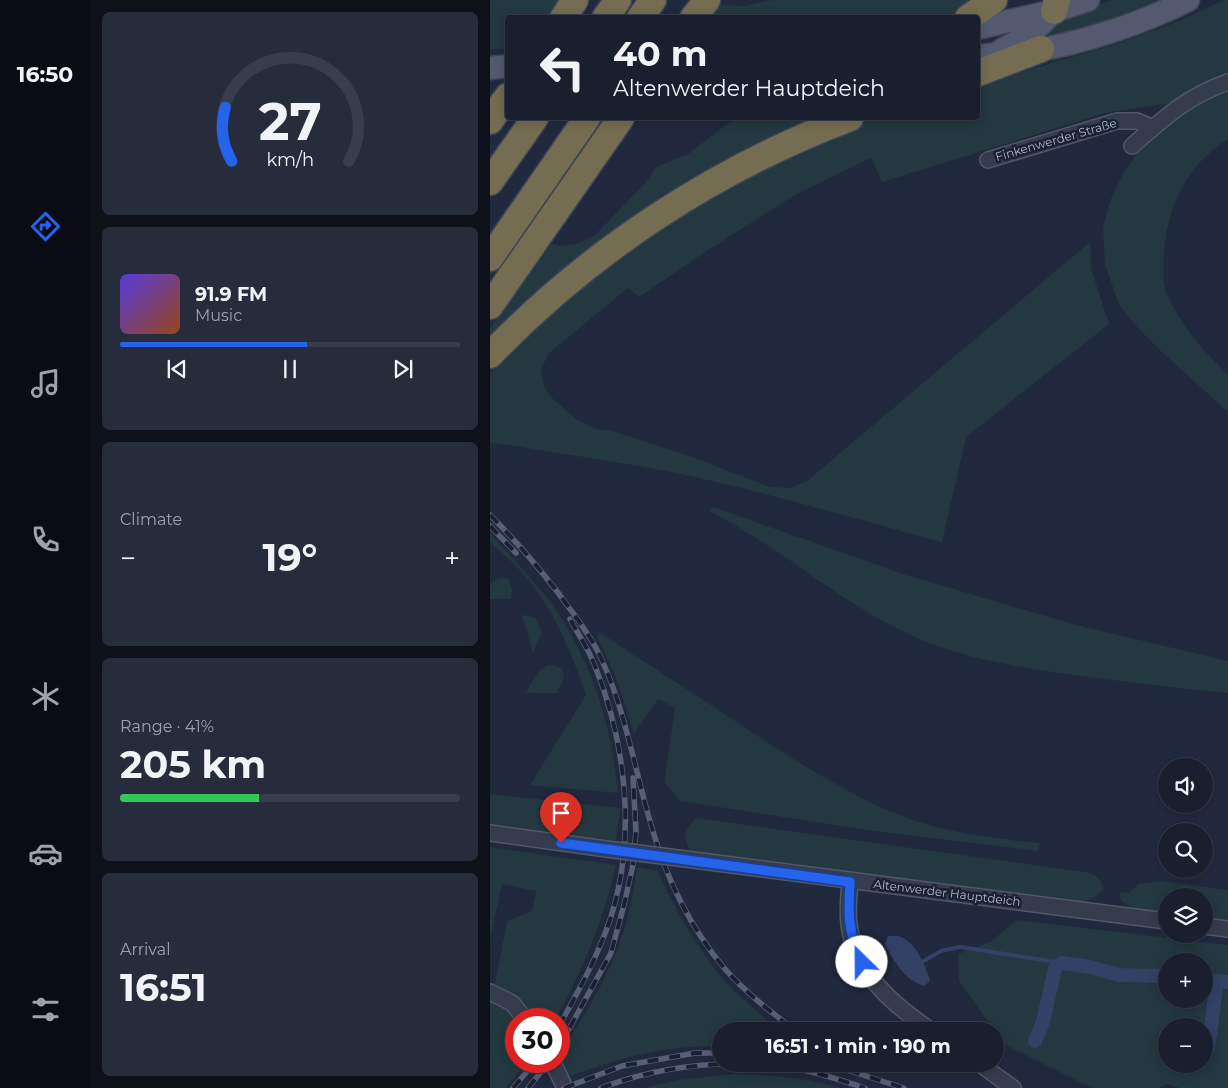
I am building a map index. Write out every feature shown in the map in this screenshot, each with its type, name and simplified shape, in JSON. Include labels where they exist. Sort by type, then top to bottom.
[{"type":"highway","points":[[565,15],[576,0]]},
{"type":"highway","points":[[607,15],[618,0]]},
{"type":"highway","points":[[642,15],[653,0]]},
{"type":"highway","points":[[661,15],[672,0]]},
{"type":"highway","points":[[695,15],[707,0]]},
{"type":"highway","points":[[972,15],[994,0]]},
{"type":"highway","points":[[980,72],[1041,49]]},
{"type":"highway","points":[[490,122],[505,100]]},
{"type":"highway","points":[[490,182],[534,120]]},
{"type":"highway","points":[[490,229],[566,120]]},
{"type":"highway","points":[[490,258],[586,120]]},
{"type":"highway","points":[[490,306],[620,120]]},
{"type":"highway","points":[[490,356],[507,338],[616,245],[677,204],[727,174],[803,136],[845,120]]},
{"type":"main road","points":[[980,27],[1055,6],[1088,0]]},
{"type":"main road","points":[[986,55],[1041,49],[1070,43],[1141,20],[1188,0]]},
{"type":"main road","points":[[986,55],[1032,33],[1055,6]]},
{"type":"main road","points":[[490,68],[505,66]]},
{"type":"main road","points":[[490,95],[505,95]]},
{"type":"street","points":[[1132,146],[1177,108],[1203,91],[1228,82]]},
{"type":"street","name":"Finkenwerder Straße","points":[[988,160],[1118,121],[1137,120],[1152,128]]},
{"type":"street","name":"Altenwerder Hauptdeich","points":[[490,832],[850,882],[1158,920]]},
{"type":"street","points":[[850,882],[848,910],[850,931],[862,962],[871,978],[893,1003],[919,1022]]},
{"type":"street","points":[[1213,927],[1228,929]]},
{"type":"street","points":[[490,992],[512,1003],[516,1008]]},
{"type":"street","points":[[991,1072],[1012,1088]]},
{"type":"street","points":[[558,1073],[565,1088]]},
{"type":"shaded area","points":[[490,0],[562,0],[551,15],[505,15],[505,49],[490,49]]},
{"type":"shaded area","points":[[772,0],[981,0],[964,12],[952,15],[714,15],[721,5],[745,6]]},
{"type":"shaded area","points":[[1113,0],[1164,0],[1119,17],[1036,42],[1056,18]]},
{"type":"shaded area","points":[[1224,0],[1228,0],[1228,77],[1185,94],[1171,103],[1105,113],[882,182],[871,158],[795,195],[702,254],[639,297],[628,288],[549,353],[541,369],[544,387],[554,400],[576,419],[596,429],[612,431],[693,457],[770,487],[791,488],[807,481],[1090,242],[1091,268],[1109,324],[966,437],[942,542],[714,481],[609,461],[490,442],[490,373],[552,314],[604,269],[704,199],[837,129],[863,120],[980,120],[980,84],[1116,44],[1177,22]]},
{"type":"shaded area","points":[[1228,89],[1228,139],[1201,161],[1182,189],[1175,204],[1166,237],[1163,270],[1166,291],[1180,318],[1202,347],[1228,374],[1228,412],[1162,352],[1138,328],[1119,305],[1105,264],[1103,227],[1110,201],[1123,174],[1137,153],[1188,108]]},
{"type":"shaded area","points":[[732,120],[824,120],[490,338],[490,328],[552,244],[561,246],[576,244],[595,235],[645,183],[656,167],[688,154]]},
{"type":"shaded area","points":[[713,507],[906,575],[1076,625],[1228,661],[1228,693],[1096,678],[1022,667],[949,650],[902,631],[877,618],[758,539],[709,511]]},
{"type":"shaded area","points":[[490,533],[548,599],[576,644],[587,667],[604,716],[615,767],[618,793],[530,785],[586,695],[575,664],[554,618],[522,572],[490,542]]},
{"type":"shaded area","points":[[497,579],[509,579],[512,591],[511,599],[490,599],[490,584]]},
{"type":"shaded area","points":[[527,615],[536,619],[542,632],[533,653],[522,616]]},
{"type":"shaded area","points":[[599,632],[791,757],[877,805],[899,815],[933,826],[987,837],[1040,843],[1038,851],[874,831],[680,801],[665,783],[675,708],[658,699],[634,734],[617,680],[597,637]]},
{"type":"shaded area","points":[[548,665],[563,670],[562,682],[557,693],[525,693],[539,671]]},
{"type":"shaded area","points":[[490,794],[620,808],[616,841],[490,825]]},
{"type":"shaded area","points":[[696,818],[1091,873],[1100,880],[1103,890],[1095,897],[1080,903],[690,851],[685,837],[689,826]]},
{"type":"shaded area","points":[[490,847],[616,865],[592,944],[562,1008],[524,1008],[511,994],[495,984],[507,921],[532,911],[536,891],[502,884],[490,938]]},
{"type":"shaded area","points":[[637,867],[658,871],[682,919],[718,974],[769,1022],[712,1022],[712,1046],[662,1050],[643,1054],[605,1064],[568,1077],[566,1073],[570,1073],[570,1038],[608,972],[623,933]]},
{"type":"shaded area","points":[[1160,881],[1213,888],[1158,888],[1158,914],[1134,910],[1121,900],[1119,892],[1129,893],[1139,884]]},
{"type":"shaded area","points":[[1213,888],[1228,890],[1228,923],[1213,920]]},
{"type":"shaded area","points":[[1017,920],[1158,937],[1158,943],[1211,943],[1228,945],[1228,1088],[1180,1088],[1166,1084],[1159,1088],[1092,1088],[1004,1044],[1004,1022],[988,1022],[959,981],[958,954],[990,942]]},
{"type":"shaded area","points":[[490,998],[510,1008],[505,1008],[505,1073],[518,1073],[506,1088],[490,1088]]},
{"type":"shaded area","points":[[732,1074],[786,1077],[840,1088],[643,1088],[679,1080]]},
{"type":"water","points":[[888,936],[901,937],[916,950],[930,981],[924,986],[911,979],[896,964],[885,944]]},
{"type":"waterway","points":[[922,962],[941,951],[960,947],[1062,963]]},
{"type":"waterway","points":[[1035,1041],[1043,1022],[1055,968],[1062,963],[1090,967],[1119,975],[1158,976]]},
{"type":"waterway","points":[[1213,981],[1228,982]]},
{"type":"waterway","points":[[1212,1018],[1217,981]]},
{"type":"railway","points":[[490,515],[554,587],[592,640],[598,652],[610,679],[624,721],[658,847],[672,884],[691,920],[713,954],[733,978],[785,1022]]},
{"type":"railway","points":[[490,526],[516,553]]},
{"type":"railway","points":[[569,1008],[590,968],[612,914],[620,879],[625,843],[625,807],[616,735],[607,700],[595,666],[570,619]]},
{"type":"railway","points":[[570,1027],[611,953],[624,905],[633,865],[636,831],[633,778]]},
{"type":"railway","points":[[564,1088],[622,1066],[695,1053],[712,1053]]},
{"type":"railway","points":[[601,1088],[642,1075],[662,1071],[726,1064],[780,1066],[829,1077],[865,1088]]},
{"type":"railway","points":[[853,1072],[904,1088]]},
{"type":"railway","points":[[513,1088],[526,1073]]},
{"type":"railway","points":[[528,1088],[540,1073]]},
{"type":"route","points":[[561,843],[850,882],[848,910],[850,931],[862,962]]}]
